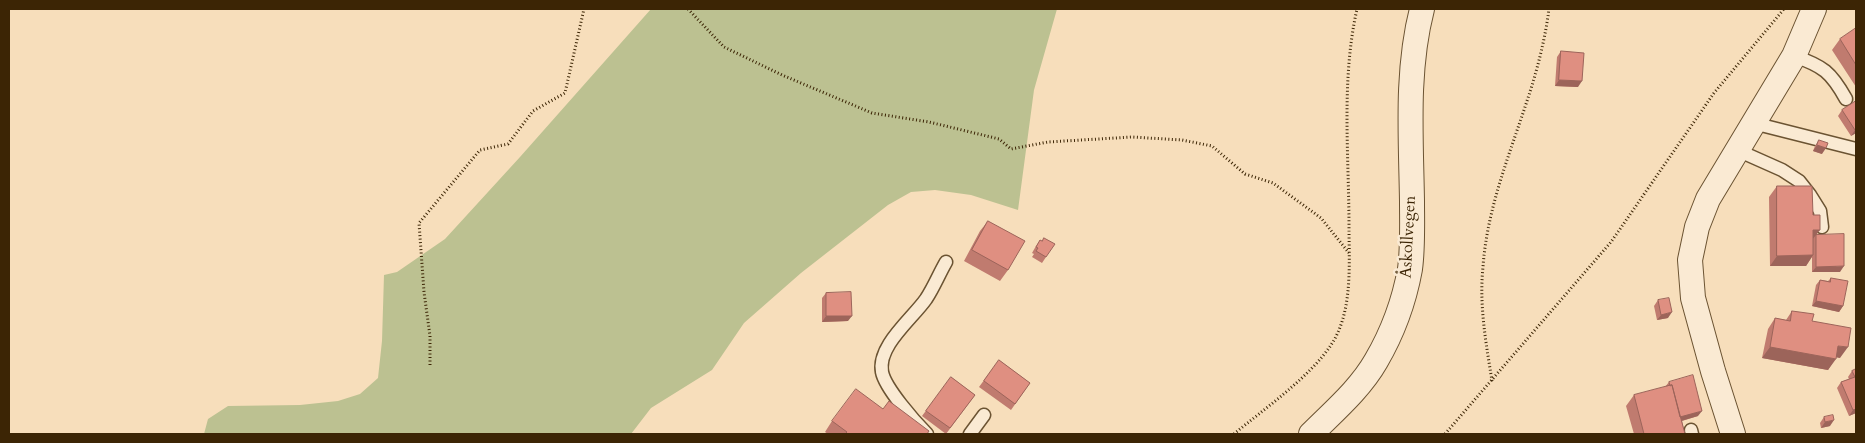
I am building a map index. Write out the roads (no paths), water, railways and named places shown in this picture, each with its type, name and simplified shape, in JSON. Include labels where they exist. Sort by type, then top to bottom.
[{"type":"street","name":"Åskollvegen","points":[[1311,434],[1355,390],[1375,363],[1391,333],[1403,301],[1410,267],[1412,234],[1411,82],[1414,45],[1422,9]]},
{"type":"street","points":[[1733,434],[1693,298],[1690,260],[1696,227],[1708,198],[1794,56],[1814,9]]},
{"type":"lane","points":[[1794,56],[1824,69],[1837,83],[1846,99]]},
{"type":"lane","points":[[1754,122],[1856,149]]},
{"type":"lane","points":[[1737,150],[1782,170],[1799,181],[1820,211],[1822,227]]},
{"type":"lane","points":[[927,434],[895,395],[884,378],[882,371],[883,358],[892,340],[926,299],[946,262]]},
{"type":"lane","points":[[970,434],[984,416]]}]
